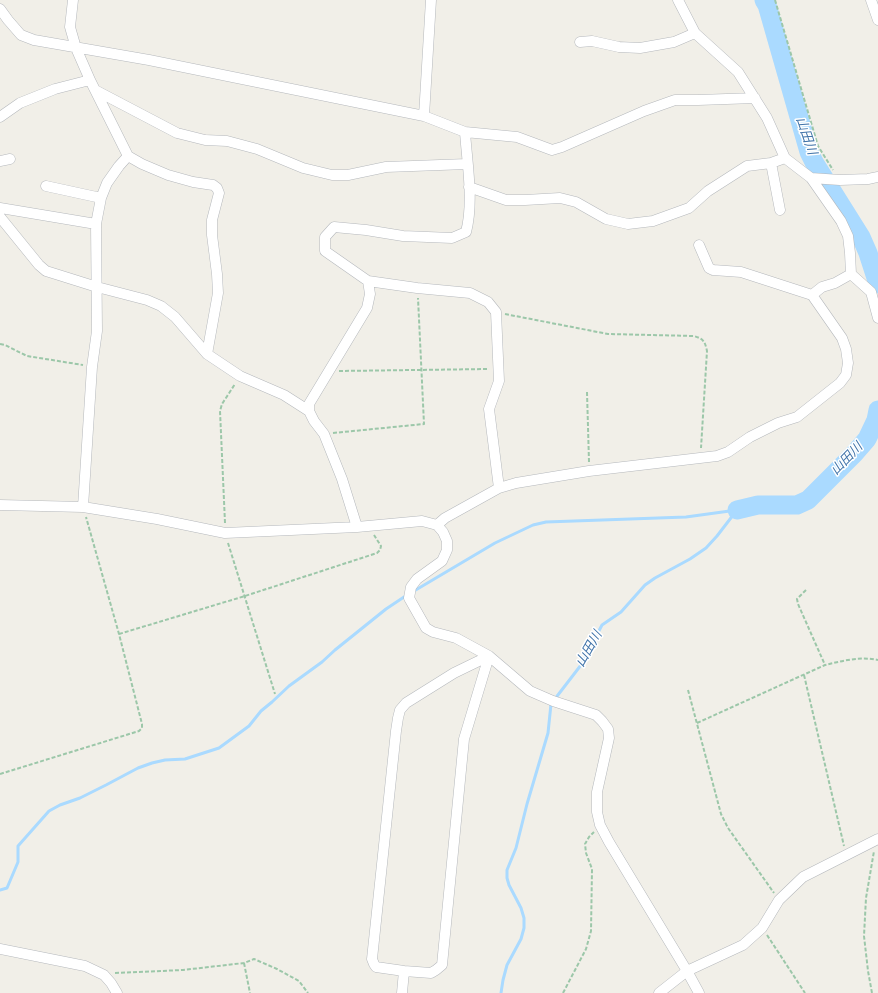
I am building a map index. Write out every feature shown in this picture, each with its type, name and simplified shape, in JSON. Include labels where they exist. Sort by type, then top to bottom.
[{"type":"street","points":[[73,0],[70,27],[76,48],[90,80],[128,156],[142,164],[168,175],[193,182],[213,185],[217,188],[219,193],[212,220],[212,235],[218,293],[207,354]]},
{"type":"street","points":[[424,116],[431,0]]},
{"type":"street","points":[[678,0],[695,33],[738,72],[767,118],[785,158],[812,178],[841,221],[848,236],[851,274],[871,292],[878,318]]},
{"type":"street","points":[[873,1],[878,20]]},
{"type":"street","points":[[0,9],[21,35],[34,40],[157,62],[424,116],[465,132],[517,137],[552,150],[562,148],[644,111],[675,100],[755,98]]},
{"type":"street","points":[[580,42],[592,41],[619,47],[640,48],[674,42],[695,33]]},
{"type":"street","points":[[0,117],[20,103],[55,90],[90,80]]},
{"type":"street","points":[[95,90],[177,133],[204,140],[228,142],[257,149],[302,168],[332,175],[348,175],[386,167],[467,164]]},
{"type":"street","points":[[465,132],[469,187],[469,222],[466,232],[452,238],[402,236],[366,230],[334,227],[324,238],[325,251],[368,281],[417,288],[470,293],[488,302],[496,312],[499,380],[489,409],[499,488]]},
{"type":"street","points":[[83,507],[92,367],[97,331],[96,224],[101,198],[107,183],[128,156]]},
{"type":"street","points":[[469,187],[506,200],[560,198],[576,202],[606,219],[628,224],[653,221],[689,208],[708,191],[747,166],[771,163],[785,158]]},
{"type":"street","points":[[771,163],[780,210]]},
{"type":"street","points":[[812,178],[840,180],[868,179],[878,177]]},
{"type":"street","points":[[46,186],[101,198]]},
{"type":"street","points":[[0,208],[96,224]]},
{"type":"street","points":[[0,217],[39,265],[46,271],[97,287],[148,300],[161,306],[175,317],[207,354],[240,376],[284,395],[309,411]]},
{"type":"street","points":[[437,525],[445,518],[499,488],[516,483],[589,471],[717,456],[728,452],[750,437],[778,423],[797,417],[840,383],[846,375],[848,363],[846,349],[842,338],[812,295],[741,272],[713,270],[709,268],[699,245]]},
{"type":"street","points":[[812,295],[822,287],[835,283],[851,274]]},
{"type":"street","points":[[357,527],[342,479],[324,434],[314,421],[309,411],[309,404],[367,308],[370,294],[368,281]]},
{"type":"street","points":[[0,505],[83,507],[157,519],[225,533],[357,527],[422,521],[437,525],[443,532],[447,541],[447,550],[442,561],[418,579],[411,587],[409,598],[426,628],[433,632],[456,638],[489,656],[530,691],[550,700],[596,714],[602,720],[608,729],[609,738],[598,792],[597,812],[600,825],[699,993]]},
{"type":"street","points":[[489,656],[464,739],[442,965],[431,972],[404,971],[376,967],[372,959],[400,710],[406,703],[454,673],[489,656]]},
{"type":"street","points":[[659,993],[687,971],[743,945],[762,928],[779,900],[803,877],[877,840]]},
{"type":"street","points":[[0,949],[85,966],[104,975],[111,983],[116,993]]},
{"type":"street","points":[[402,993],[404,971]]},
{"type":"path","points":[[775,0],[818,146],[840,180]]},
{"type":"path","points":[[324,434],[424,424],[417,288]]},
{"type":"path","points":[[496,312],[608,334],[694,336],[701,338],[705,343],[707,351],[700,458]]},
{"type":"path","points":[[0,344],[27,356],[92,367]]},
{"type":"path","points":[[328,371],[499,369]]},
{"type":"path","points":[[587,392],[589,471]]},
{"type":"path","points":[[0,774],[139,731],[142,728],[119,634],[83,507]]},
{"type":"path","points":[[119,634],[245,596],[377,553],[381,546],[368,526]]},
{"type":"path","points":[[806,590],[798,599],[798,604],[824,665]]},
{"type":"path","points":[[697,723],[824,665],[857,659],[878,660]]},
{"type":"path","points":[[804,675],[846,855]]},
{"type":"path","points":[[688,690],[721,814],[728,828],[779,900]]},
{"type":"path","points":[[563,993],[586,949],[591,931],[592,869],[586,853],[585,844],[600,825]]},
{"type":"path","points":[[872,993],[864,936],[866,898],[877,840]]},
{"type":"path","points":[[762,928],[805,993]]},
{"type":"path","points":[[104,975],[109,973],[183,970],[244,963],[254,959],[299,981],[308,993]]},
{"type":"path","points":[[244,963],[250,993]]},
{"type":"waterway","name":"山田川","points":[[764,0],[767,5],[809,152],[861,237],[878,284]]},
{"type":"waterway","name":"山田川","points":[[737,510],[758,505],[797,505],[808,500],[867,439],[876,420],[878,410]]},
{"type":"waterway","points":[[414,591],[495,543],[533,525],[546,522],[686,517],[737,510]]},
{"type":"waterway","name":"山田川","points":[[501,993],[507,965],[521,939],[524,928],[524,918],[521,908],[509,885],[507,870],[516,848],[548,733],[551,704],[581,665],[602,625],[621,612],[645,585],[706,548],[737,510]]},
{"type":"waterway","points":[[0,890],[7,888],[18,862],[18,846],[49,811],[60,805],[80,798],[138,768],[165,760],[185,759],[219,748],[249,726],[261,711],[289,686],[322,662],[386,609],[407,595]]}]
